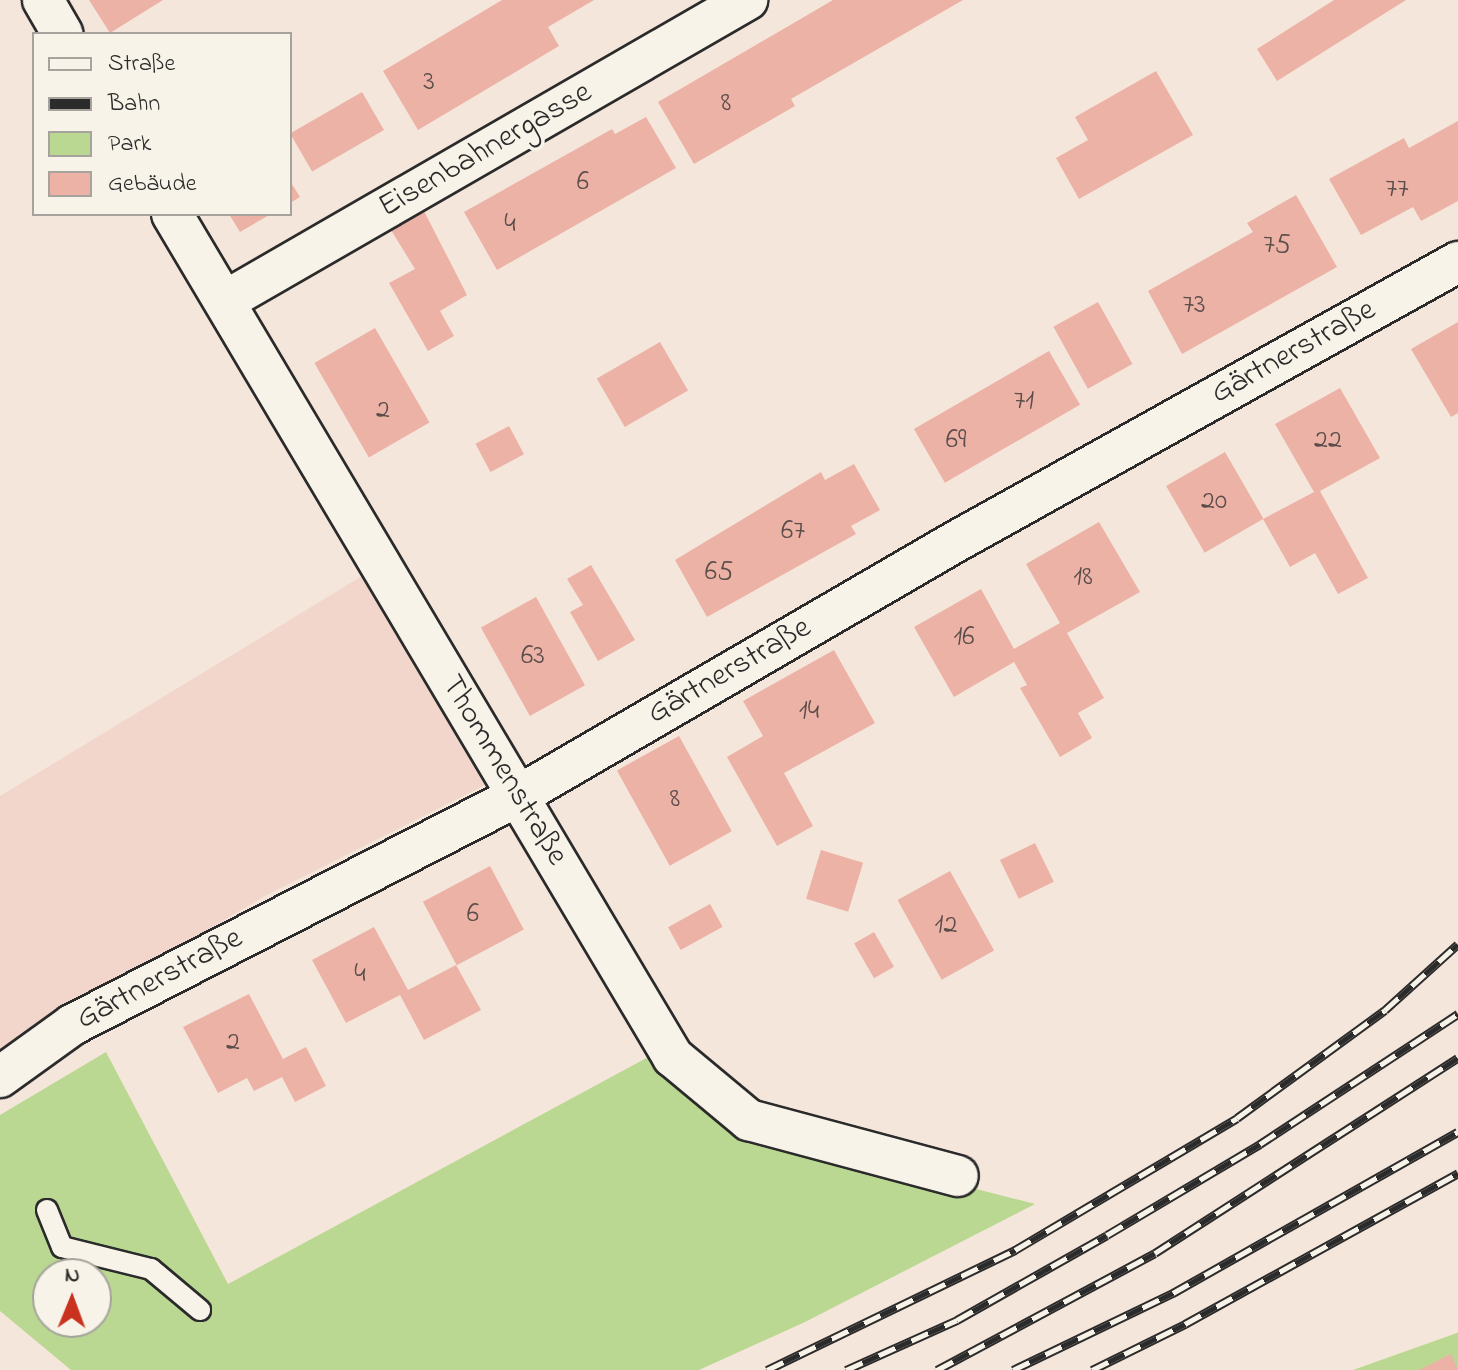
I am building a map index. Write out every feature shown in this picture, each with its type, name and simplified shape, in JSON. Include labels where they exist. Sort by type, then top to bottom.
[{"type":"street","points":[[43,0],[62,32]]},
{"type":"street","name":"Eisenbahnergasse","points":[[225,301],[747,0]]},
{"type":"street","name":"Thommenstraße","points":[[173,216],[673,1057],[749,1120],[958,1176]]},
{"type":"street","name":"Gärtnerstraße","points":[[1,1073],[72,1025],[518,796],[955,542],[1458,262]]},
{"type":"lane","points":[[47,1210],[62,1247],[151,1269],[200,1310]]},
{"type":"shaded area","points":[[362,576],[485,785],[265,896],[0,1053],[0,796]]},
{"type":"green space","points":[[106,1052],[228,1284],[652,1055],[720,1123],[1035,1204],[805,1322],[699,1370],[71,1370],[32,1338],[112,1338],[112,1258],[32,1258],[32,1338],[0,1311],[0,1115]]},
{"type":"green space","points":[[1457,1333],[1458,1370],[1353,1370]]},
{"type":"building","points":[[89,0],[163,0],[112,32]]},
{"type":"building","points":[[502,0],[594,0],[548,27],[559,46],[418,130],[383,71]]},
{"type":"building","points":[[833,0],[963,0],[791,99],[795,106],[694,164],[658,102]]},
{"type":"building","points":[[1334,0],[1406,0],[1277,81],[1257,49]]},
{"type":"building","points":[[1156,71],[1193,135],[1079,199],[1056,158],[1088,140],[1075,117]]},
{"type":"building","points":[[362,92],[384,130],[312,172],[292,132]]},
{"type":"building","points":[[646,117],[676,168],[497,270],[464,212],[612,129],[615,134]]},
{"type":"building","points":[[1458,121],[1458,201],[1421,221],[1413,207],[1361,235],[1329,179],[1404,138],[1409,148]]},
{"type":"building","points":[[292,184],[300,197],[292,202]]},
{"type":"building","points":[[1296,195],[1337,267],[1182,354],[1148,291],[1253,232],[1247,223]]},
{"type":"building","points":[[424,211],[467,295],[440,311],[454,336],[428,351],[389,283],[415,269],[391,230]]},
{"type":"building","points":[[230,216],[268,216],[240,232]]},
{"type":"building","points":[[1098,302],[1132,364],[1088,389],[1053,327]]},
{"type":"building","points":[[1458,322],[1458,413],[1451,417],[1411,349]]},
{"type":"building","points":[[375,328],[430,422],[369,457],[314,363]]},
{"type":"building","points":[[660,342],[688,390],[625,427],[597,378]]},
{"type":"building","points":[[1049,351],[1080,405],[945,483],[914,429]]},
{"type":"building","points":[[1340,388],[1380,458],[1320,491],[1368,578],[1338,594],[1315,553],[1290,567],[1263,519],[1314,492],[1275,424]]},
{"type":"building","points":[[509,426],[524,454],[490,472],[475,444]]},
{"type":"building","points":[[1225,452],[1264,519],[1205,553],[1166,486]]},
{"type":"building","points":[[854,464],[880,510],[851,526],[856,534],[707,617],[675,560],[821,472],[825,480]]},
{"type":"building","points":[[1099,522],[1140,592],[1067,633],[1104,698],[1078,713],[1092,738],[1060,757],[1020,688],[1027,685],[1014,662],[954,697],[914,627],[981,589],[1014,649],[1060,623],[1026,564]]},
{"type":"building","points":[[591,565],[635,640],[598,661],[570,612],[583,605],[567,579]]},
{"type":"building","points":[[536,597],[585,685],[530,716],[481,628]]},
{"type":"building","points":[[834,650],[875,723],[784,773],[813,826],[777,846],[727,757],[763,736],[743,701]]},
{"type":"building","points":[[679,736],[732,831],[670,866],[617,770]]},
{"type":"building","points":[[1035,843],[1054,882],[1019,899],[1000,860]]},
{"type":"building","points":[[821,850],[863,863],[848,912],[806,899]]},
{"type":"building","points":[[490,866],[524,930],[457,965],[423,902]]},
{"type":"building","points":[[950,871],[994,951],[942,980],[898,900]]},
{"type":"building","points":[[710,904],[723,927],[681,950],[668,927]]},
{"type":"building","points":[[374,927],[408,990],[456,965],[481,1010],[424,1040],[400,995],[346,1023],[312,960]]},
{"type":"building","points":[[874,932],[894,967],[874,978],[854,944]]},
{"type":"building","points":[[249,994],[283,1059],[306,1047],[326,1086],[295,1102],[282,1077],[254,1091],[247,1078],[218,1093],[183,1027]]},
{"type":"building","points":[[1451,1354],[1458,1370],[1419,1370]]},
{"type":"railway","points":[[767,1370],[1015,1250],[1237,1118],[1385,1010],[1458,944]]},
{"type":"railway","points":[[846,1370],[957,1320],[1107,1235],[1260,1144],[1458,1014]]},
{"type":"railway","points":[[937,1370],[1155,1253],[1458,1058]]},
{"type":"railway","points":[[1013,1370],[1173,1293],[1458,1132]]},
{"type":"railway","points":[[1092,1370],[1185,1324],[1458,1173]]}]
